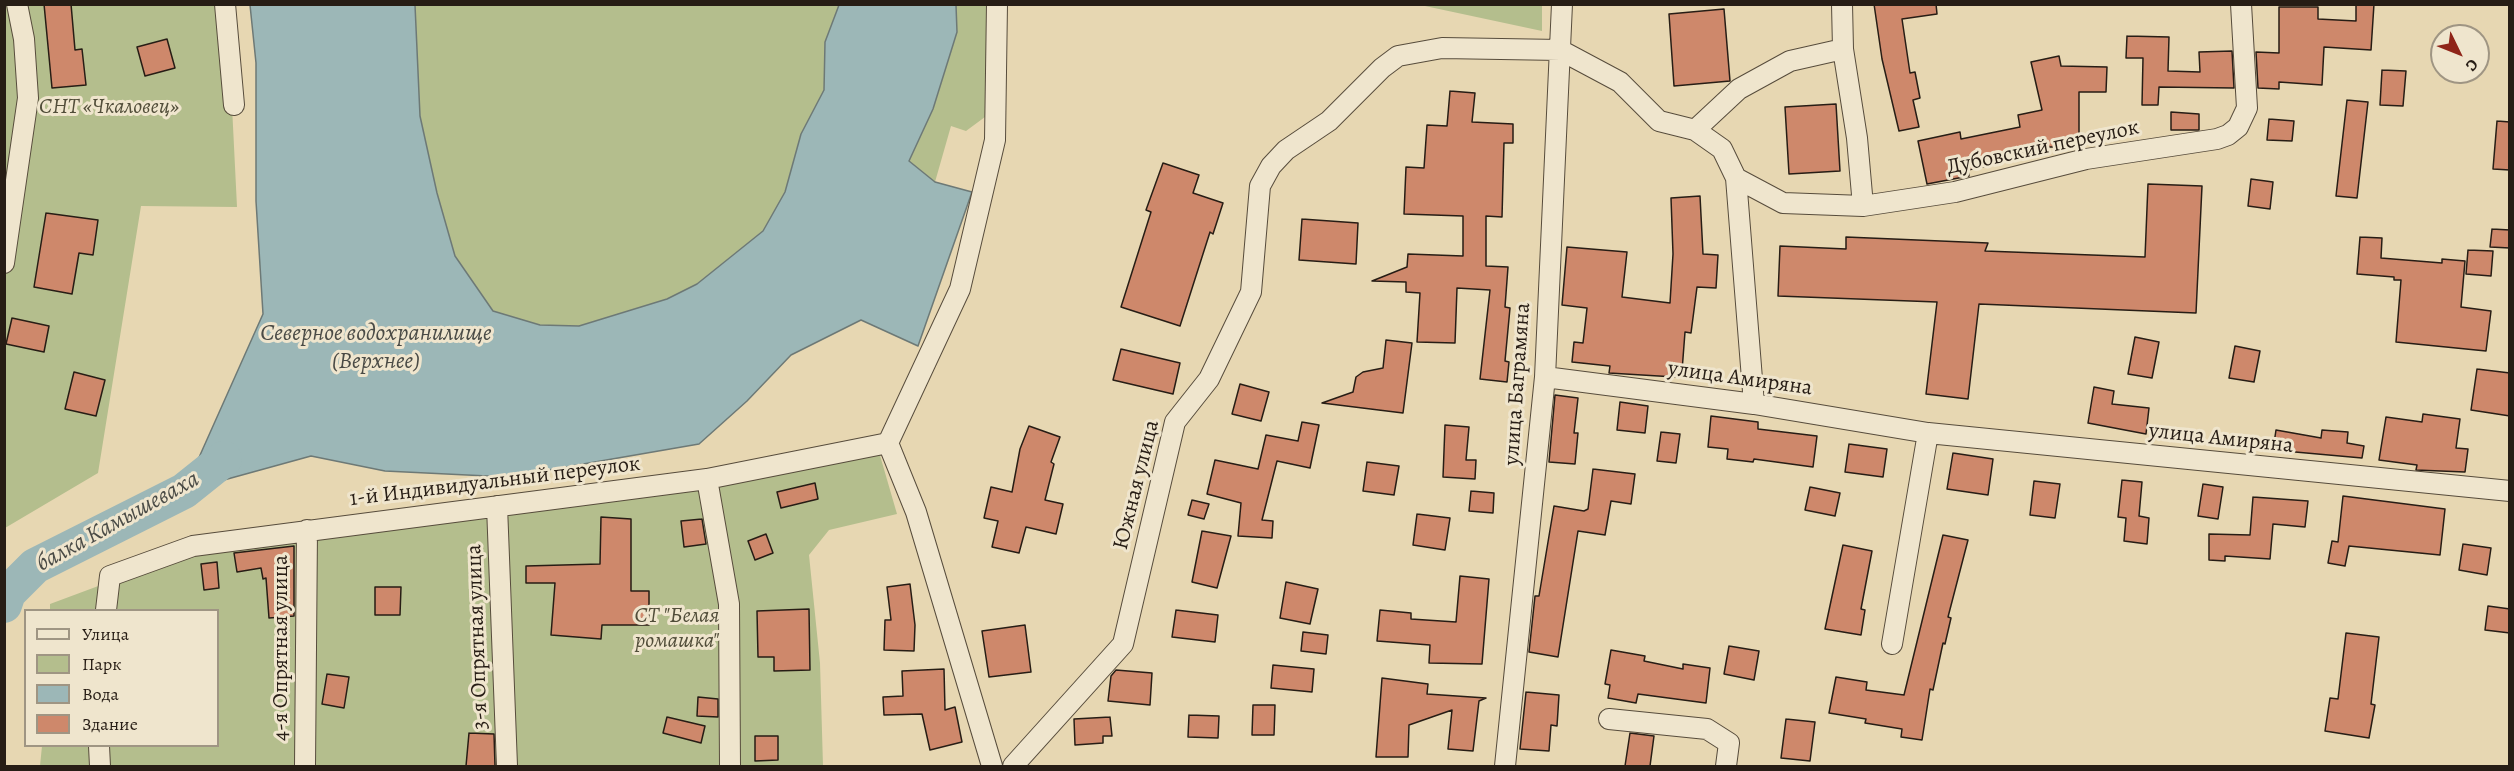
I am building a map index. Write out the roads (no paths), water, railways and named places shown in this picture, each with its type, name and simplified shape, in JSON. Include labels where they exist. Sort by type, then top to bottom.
[{"type":"street","points":[[4,263],[28,98],[24,39],[17,4]]},
{"type":"street","points":[[225,4],[234,105]]},
{"type":"street","points":[[992,766],[916,512],[888,443],[960,289],[995,140],[997,4]]},
{"type":"street","name":"улица Баграмяна","points":[[1505,766],[1545,377],[1562,4]]},
{"type":"street","points":[[1842,4],[1843,49],[1857,138],[1863,206]]},
{"type":"street","name":"Дубовский переулок","points":[[1736,178],[1783,203],[1863,206],[1956,192],[2085,159],[2217,139],[2228,135],[2238,127],[2247,108],[2241,4]]},
{"type":"street","name":"Южная улица","points":[[1013,766],[1123,644],[1175,422],[1209,379],[1251,292],[1260,186],[1271,166],[1286,150],[1329,121],[1382,68],[1398,56],[1442,48],[1560,50]]},
{"type":"street","points":[[1695,130],[1739,89],[1790,61],[1843,49]]},
{"type":"street","points":[[1560,50],[1620,81],[1659,121],[1695,130],[1722,149],[1736,178],[1754,404]]},
{"type":"street","name":"улица Амиряна","points":[[1545,377],[1754,404],[1928,433],[2510,490]]},
{"type":"street","points":[[1892,644],[1928,433]]},
{"type":"street","name":"1-й Индивидуальный переулок","points":[[106,609],[110,576],[194,546],[707,479],[888,443]]},
{"type":"street","points":[[707,479],[729,604],[730,766]]},
{"type":"street","name":"3-я Опрятная улица","points":[[497,506],[507,766]]},
{"type":"street","name":"4-я Опрятная улица","points":[[305,766],[307,530]]},
{"type":"street","points":[[1609,719],[1707,729],[1729,743],[1726,766]]},
{"type":"street","points":[[99,747],[100,766]]},
{"type":"water","name":"Северное водохранилище (Верхнее)","points":[[250,5],[415,5],[420,116],[437,193],[455,256],[493,311],[540,325],[579,326],[667,299],[697,284],[763,231],[785,192],[801,134],[824,90],[825,42],[839,5],[956,5],[957,32],[933,109],[909,161],[935,182],[972,192],[918,346],[861,320],[791,355],[747,401],[699,444],[508,477],[385,471],[311,456],[184,491],[263,314],[256,201],[256,63]]},
{"type":"waterway","name":"балка Камышеваха","points":[[4,605],[8,593],[35,566],[184,491],[224,459]]},
{"type":"park label","name":"СНТ «Чкаловец»","points":[[109,108]]},
{"type":"park label","name":"СТ \"Белая ромашка\"","points":[[677,630]]}]
